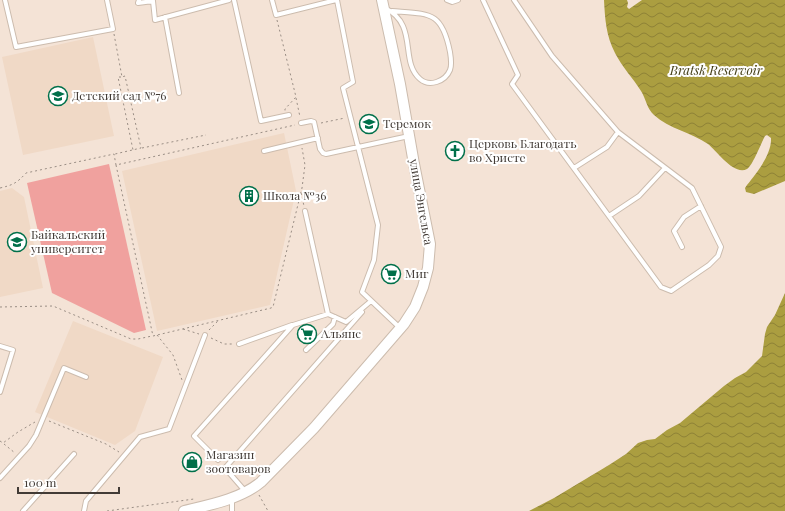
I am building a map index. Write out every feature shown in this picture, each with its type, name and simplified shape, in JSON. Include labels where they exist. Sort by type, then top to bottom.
[{"type":"street","name":"улица Энгельса","points":[[184,511],[220,502],[250,489],[314,428],[400,328],[415,307],[423,287],[428,268],[430,244],[386,6]]},
{"type":"lane","points":[[5,0],[16,47],[113,29],[107,0]]},
{"type":"lane","points":[[139,0],[138,3],[153,1],[155,20],[229,0]]},
{"type":"lane","points":[[234,0],[260,121],[289,115]]},
{"type":"lane","points":[[272,0],[276,15],[336,0],[354,82],[343,88],[378,225],[374,260],[362,292],[400,328]]},
{"type":"lane","points":[[447,0],[452,2],[458,0]]},
{"type":"lane","points":[[483,0],[518,75],[512,84],[661,287],[671,291],[709,265],[718,256],[721,247],[692,188],[618,132],[552,56],[514,0]]},
{"type":"lane","points":[[386,6],[429,15],[440,23],[448,40],[451,57],[451,65],[446,77],[434,83],[427,83],[418,77],[412,67],[402,22],[386,6]]},
{"type":"lane","points":[[165,17],[179,93]]},
{"type":"lane","points":[[301,123],[312,121],[320,149],[326,154],[410,136]]},
{"type":"lane","points":[[574,168],[607,147],[618,132]]},
{"type":"lane","points":[[264,151],[318,138]]},
{"type":"lane","points":[[609,216],[639,196],[665,168]]},
{"type":"lane","points":[[682,247],[674,231],[684,217],[701,206]]},
{"type":"lane","points":[[305,211],[328,314]]},
{"type":"lane","points":[[239,344],[328,314],[346,322],[371,301]]},
{"type":"lane","points":[[250,489],[225,468],[371,301]]},
{"type":"lane","points":[[306,350],[333,324],[335,317]]},
{"type":"lane","points":[[218,460],[194,436],[293,325]]},
{"type":"lane","points":[[84,511],[86,501],[140,437],[169,429],[204,335]]},
{"type":"lane","points":[[0,346],[13,350],[0,392]]},
{"type":"lane","points":[[0,478],[29,446],[36,435],[64,368],[86,377]]},
{"type":"lane","points":[[23,511],[74,454]]},
{"type":"lane","points":[[232,497],[232,511]]},
{"type":"path","points":[[116,165],[289,127],[301,123],[276,15]]},
{"type":"path","points":[[113,29],[122,76],[125,76],[141,148]]},
{"type":"path","points":[[122,76],[118,77],[133,150]]},
{"type":"path","points":[[289,115],[285,112],[285,109],[296,97]]},
{"type":"path","points":[[314,124],[350,117]]},
{"type":"path","points":[[0,188],[14,184],[26,173],[206,135]]},
{"type":"path","points":[[0,307],[53,306],[131,339],[138,339],[273,306],[301,193],[305,165],[300,142]]},
{"type":"path","points":[[114,154],[153,336]]},
{"type":"path","points":[[301,193],[305,211]]},
{"type":"path","points":[[204,335],[218,320]]},
{"type":"path","points":[[182,329],[204,335],[224,344],[239,344]]},
{"type":"path","points":[[157,335],[173,355],[185,388]]},
{"type":"path","points":[[3,443],[42,418],[111,446],[124,456]]},
{"type":"path","points":[[0,441],[19,457]]},
{"type":"path","points":[[250,489],[268,511]]},
{"type":"path","points":[[107,511],[198,499]]},
{"type":"shaded area","name":"Детский сад №76","points":[[93,37],[114,136],[23,155],[2,57]]},
{"type":"shaded area","points":[[284,133],[296,191],[270,305],[157,331],[122,171]]},
{"type":"shaded area","points":[[109,164],[146,330],[134,333],[52,293],[27,183]]},
{"type":"shaded area","name":"Байкальский университет","points":[[12,188],[24,197],[43,288],[0,297],[0,191]]},
{"type":"shaded area","points":[[73,321],[163,357],[135,431],[115,445],[35,412]]},
{"type":"water","name":"Bratsk Reservoir","points":[[604,0],[627,0],[627,7],[629,9],[642,0],[785,0],[785,181],[754,194],[746,192],[745,188],[763,163],[769,151],[771,138],[767,135],[765,136],[749,167],[742,170],[731,166],[708,144],[694,136],[666,124],[654,115],[641,91],[621,63],[612,47],[606,27]]},
{"type":"water","points":[[785,293],[785,511],[529,511],[609,465],[626,454],[638,443],[655,439],[680,423],[724,386],[746,372],[762,356],[767,327],[775,315]]},
{"type":"place","name":"Детский сад №76","points":[[58,96]]},
{"type":"place","name":"Теремок","points":[[369,124]]},
{"type":"place","name":"Церковь Благодать во Христе","points":[[455,151]]},
{"type":"place","name":"Школа №36","points":[[249,196]]},
{"type":"place","name":"Байкальский университет","points":[[17,242]]},
{"type":"place","name":"Миг","points":[[391,274]]},
{"type":"place","name":"Альянс","points":[[307,334]]},
{"type":"place","name":"Магазин зоотоваров","points":[[192,462]]}]
